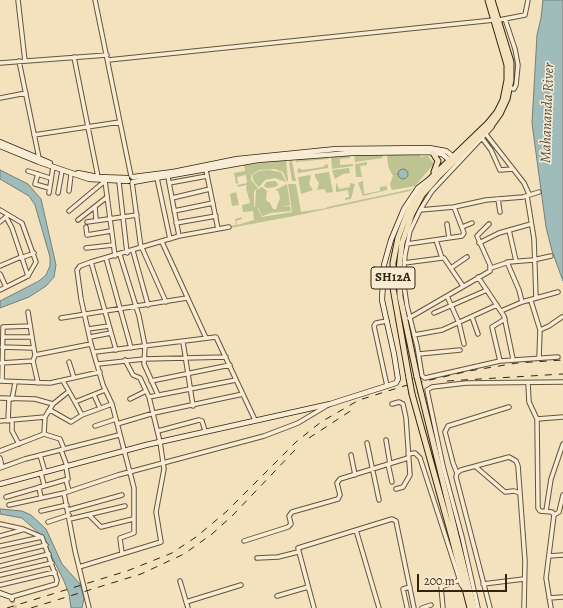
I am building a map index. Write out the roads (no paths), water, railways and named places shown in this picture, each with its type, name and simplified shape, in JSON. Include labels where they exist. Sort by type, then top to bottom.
[{"type":"main road","name":"SH12A","points":[[474,608],[417,376],[400,296],[398,269],[400,252],[409,222],[419,201],[433,182],[472,139],[496,107],[508,88],[512,78],[514,66],[512,51],[504,29],[496,20],[488,0]]},
{"type":"main road","name":"SH12A","points":[[470,608],[412,394],[394,300],[394,263],[404,221],[413,203],[431,178],[486,134],[498,118],[505,104],[508,88],[505,57],[492,0]]},
{"type":"main road","points":[[431,178],[438,163],[437,157],[433,153]]},
{"type":"street","points":[[18,0],[25,61]]},
{"type":"street","points":[[95,0],[131,179],[141,248],[166,302]]},
{"type":"street","points":[[108,60],[505,19],[525,15],[528,0]]},
{"type":"street","points":[[505,19],[518,60],[517,80],[514,89],[508,88]]},
{"type":"street","points":[[0,63],[107,55]]},
{"type":"street","points":[[74,57],[98,177]]},
{"type":"street","points":[[19,61],[39,158]]},
{"type":"street","points":[[0,98],[26,93]]},
{"type":"street","points":[[34,135],[120,122]]},
{"type":"street","points":[[486,134],[524,184],[528,195],[534,239],[533,260],[536,298]]},
{"type":"street","points":[[482,138],[491,150],[500,170],[513,169]]},
{"type":"street","points":[[0,142],[71,171],[98,177],[131,179],[168,177],[258,160],[310,153]]},
{"type":"street","points":[[0,146],[71,174],[89,179],[119,182],[237,159],[310,153],[385,150],[442,150],[454,160]]},
{"type":"street","points":[[426,150],[433,153],[442,154],[454,160]]},
{"type":"street","points":[[454,160],[420,210],[410,231],[404,263],[404,286],[409,318],[419,354],[422,376],[425,378],[500,361],[558,357]]},
{"type":"street","points":[[49,193],[52,167]]},
{"type":"street","points":[[206,170],[218,229]]},
{"type":"street","points":[[28,171],[50,178]]},
{"type":"street","points":[[58,193],[62,171]]},
{"type":"street","points":[[38,174],[35,184],[49,188]]},
{"type":"street","points":[[69,191],[71,174]]},
{"type":"street","points":[[169,183],[207,176]]},
{"type":"street","points":[[168,177],[179,236]]},
{"type":"street","points":[[157,178],[170,240]]},
{"type":"street","points":[[0,484],[205,431],[330,404],[396,383],[398,379],[382,295],[384,265],[391,240],[410,197],[425,181],[431,178]]},
{"type":"street","points":[[105,181],[115,256]]},
{"type":"street","points":[[69,211],[105,181]]},
{"type":"street","points":[[119,182],[127,252]]},
{"type":"street","points":[[172,198],[210,189]]},
{"type":"street","points":[[420,210],[454,207],[476,201],[528,195],[539,192]]},
{"type":"street","points":[[78,220],[107,197]]},
{"type":"street","points":[[498,199],[500,212]]},
{"type":"street","points":[[174,211],[213,203]]},
{"type":"street","points":[[94,207],[96,220]]},
{"type":"street","points":[[407,244],[449,238],[463,234],[462,226],[454,207]]},
{"type":"street","points":[[0,290],[28,276],[36,265],[34,253],[22,223],[7,216],[1,211]]},
{"type":"street","points":[[87,222],[137,215]]},
{"type":"street","points":[[0,222],[7,216]]},
{"type":"street","points":[[7,216],[28,276]]},
{"type":"street","points":[[176,223],[216,216]]},
{"type":"street","points":[[462,226],[472,223]]},
{"type":"street","points":[[447,224],[449,238]]},
{"type":"street","points":[[489,224],[478,234],[480,243],[491,268]]},
{"type":"street","points":[[480,243],[488,238],[509,230],[531,224]]},
{"type":"street","points":[[86,227],[86,234],[111,232]]},
{"type":"street","points":[[122,554],[120,538],[134,533],[134,488],[128,472],[112,404],[91,344],[77,272],[80,266],[170,240],[179,236],[229,227]]},
{"type":"street","points":[[509,230],[516,261]]},
{"type":"street","points":[[436,240],[442,258],[444,258],[463,286]]},
{"type":"street","points":[[162,242],[206,338]]},
{"type":"street","points":[[86,248],[113,245]]},
{"type":"street","points":[[133,251],[148,305]]},
{"type":"street","points":[[0,266],[34,253]]},
{"type":"street","points":[[120,255],[136,306],[145,346],[144,359],[151,381],[158,395]]},
{"type":"street","points":[[409,318],[490,271],[491,268],[507,262],[533,260],[551,256]]},
{"type":"street","points":[[106,258],[131,348]]},
{"type":"street","points":[[404,263],[442,258]]},
{"type":"street","points":[[451,268],[467,258]]},
{"type":"street","points":[[92,262],[116,350]]},
{"type":"street","points":[[507,262],[519,290],[522,302]]},
{"type":"street","points":[[0,274],[6,287]]},
{"type":"street","points":[[478,277],[505,319],[513,360]]},
{"type":"street","points":[[434,313],[487,290]]},
{"type":"street","points":[[501,311],[522,302],[531,301],[536,298],[558,292]]},
{"type":"street","points":[[447,296],[459,323],[464,344]]},
{"type":"street","points":[[61,318],[187,298]]},
{"type":"street","points":[[531,301],[540,330],[539,358]]},
{"type":"street","points":[[414,336],[442,330],[497,305]]},
{"type":"street","points":[[28,312],[35,355],[33,362],[38,383]]},
{"type":"street","points":[[472,317],[478,334]]},
{"type":"street","points":[[540,330],[562,317]]},
{"type":"street","points":[[500,361],[492,327],[505,319]]},
{"type":"street","points":[[387,321],[376,323],[374,326],[388,386]]},
{"type":"street","points":[[30,326],[4,326],[2,328],[1,381],[50,384],[100,372]]},
{"type":"street","points":[[88,329],[109,326]]},
{"type":"street","points":[[90,337],[111,333]]},
{"type":"street","points":[[3,337],[32,337]]},
{"type":"street","points":[[95,352],[216,337],[255,420]]},
{"type":"street","points":[[183,342],[193,406]]},
{"type":"street","points":[[35,355],[91,344]]},
{"type":"street","points":[[2,347],[33,348]]},
{"type":"street","points":[[419,354],[460,350]]},
{"type":"street","points":[[98,364],[125,360],[226,357]]},
{"type":"street","points":[[79,567],[162,542],[156,512],[164,464],[158,431],[149,397],[140,378],[133,375],[125,360]]},
{"type":"street","points":[[1,362],[33,362]]},
{"type":"street","points":[[69,362],[74,378]]},
{"type":"street","points":[[151,381],[230,365]]},
{"type":"street","points":[[149,397],[236,380]]},
{"type":"street","points":[[63,381],[82,415]]},
{"type":"street","points":[[478,608],[426,390],[432,387],[466,383],[563,382]]},
{"type":"street","points":[[15,383],[10,399],[10,420],[12,431],[19,444]]},
{"type":"street","points":[[528,383],[529,402],[537,419],[538,508],[540,511],[552,512],[554,515]]},
{"type":"street","points":[[75,402],[106,390]]},
{"type":"street","points":[[130,399],[146,391]]},
{"type":"street","points":[[44,434],[45,418],[53,404],[68,392]]},
{"type":"street","points":[[117,424],[154,413],[193,406],[243,394]]},
{"type":"street","points":[[94,395],[100,408]]},
{"type":"street","points":[[0,398],[47,401],[53,404]]},
{"type":"street","points":[[392,404],[399,402],[403,404],[406,418],[409,477],[403,487],[396,489]]},
{"type":"street","points":[[50,410],[68,422],[112,404]]},
{"type":"street","points":[[9,505],[64,493],[128,472],[164,464],[285,430],[330,404]]},
{"type":"street","points":[[490,608],[457,481],[457,473],[445,432],[448,426],[509,407]]},
{"type":"street","points":[[537,419],[563,417]]},
{"type":"street","points":[[0,420],[45,418]]},
{"type":"street","points":[[95,426],[116,419]]},
{"type":"street","points":[[158,431],[199,420],[202,421],[205,431]]},
{"type":"street","points":[[0,451],[44,434],[60,439],[68,477],[66,480],[69,491]]},
{"type":"street","points":[[0,458],[1,467],[40,455],[119,435]]},
{"type":"street","points":[[386,440],[392,482]]},
{"type":"street","points":[[367,443],[379,500]]},
{"type":"street","points":[[546,512],[551,479],[562,451],[563,444]]},
{"type":"street","points":[[244,541],[288,527],[291,524],[289,516],[292,512],[338,499],[340,497],[337,481],[389,464],[415,453],[420,458],[460,580],[465,591]]},
{"type":"street","points":[[40,455],[44,485]]},
{"type":"street","points":[[351,455],[355,474]]},
{"type":"street","points":[[457,473],[509,457],[513,458],[518,466],[525,561],[524,608]]},
{"type":"street","points":[[476,467],[505,492],[514,491],[520,493]]},
{"type":"street","points":[[6,497],[66,480]]},
{"type":"street","points":[[39,487],[41,498]]},
{"type":"street","points":[[64,493],[70,517],[75,551],[89,608]]},
{"type":"street","points":[[68,510],[122,495]]},
{"type":"street","points":[[554,515],[559,512],[563,495]]},
{"type":"street","points":[[42,511],[67,505]]},
{"type":"street","points":[[48,522],[70,517],[89,515],[124,506]]},
{"type":"street","points":[[89,515],[101,526],[133,519]]},
{"type":"street","points":[[551,608],[546,578],[554,515]]},
{"type":"street","points":[[314,608],[298,548],[356,530],[395,520],[414,608]]},
{"type":"street","points":[[0,524],[23,529],[42,537],[58,580],[56,584],[12,598],[0,593]]},
{"type":"street","points":[[0,536],[23,529]]},
{"type":"street","points":[[356,530],[379,608]]},
{"type":"street","points":[[0,546],[42,537]]},
{"type":"street","points":[[0,556],[46,545]]},
{"type":"street","points":[[257,558],[298,552]]},
{"type":"street","points":[[0,566],[49,554]]},
{"type":"street","points":[[549,556],[563,555]]},
{"type":"street","points":[[0,576],[52,563]]},
{"type":"street","points":[[0,585],[55,572]]},
{"type":"street","points":[[483,584],[524,579]]},
{"type":"street","points":[[442,608],[441,588],[460,580]]},
{"type":"street","points":[[180,581],[188,608]]},
{"type":"street","points":[[186,602],[241,585]]},
{"type":"street","points":[[277,596],[308,587]]},
{"type":"street","points":[[407,607],[403,589],[410,587]]},
{"type":"street","points":[[549,598],[563,597]]},
{"type":"street","points":[[422,608],[431,605]]},
{"type":"water","name":"Mahananda River","points":[[543,0],[563,0],[563,281],[552,251],[546,227],[532,123],[537,35]]},
{"type":"water","points":[[403,169],[408,174],[403,179],[398,174]]},
{"type":"water","points":[[0,170],[28,184],[41,199],[56,265],[54,277],[46,286],[29,297],[0,308],[0,301],[39,281],[46,275],[50,266],[50,257],[35,205],[29,196],[0,179]]},
{"type":"water","points":[[0,509],[22,511],[31,515],[46,529],[62,564],[80,584],[84,598],[82,608],[71,608],[69,594],[64,581],[41,535],[22,518],[0,514]]},
{"type":"tunnel","points":[[12,599],[15,608]]},
{"type":"railway","points":[[7,608],[127,571],[172,553],[196,537],[226,512],[296,442],[321,422],[359,400],[404,386],[469,371],[517,363],[563,360]]},
{"type":"railway","points":[[447,381],[563,374]]},
{"type":"railway","points":[[309,438],[352,410]]},
{"type":"railway","points":[[31,608],[141,574],[184,554],[212,534],[232,516],[295,450]]}]
